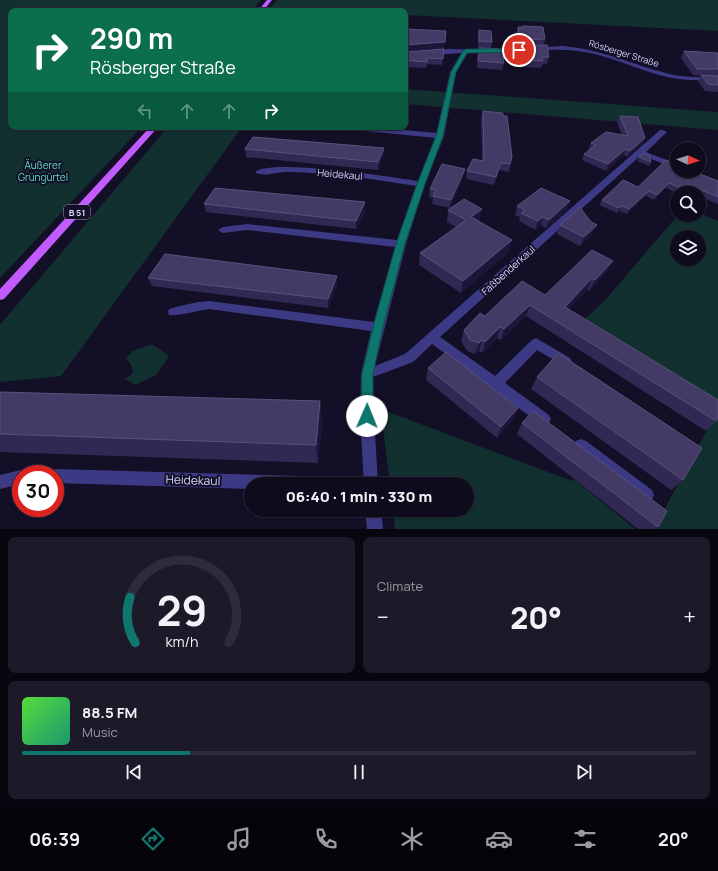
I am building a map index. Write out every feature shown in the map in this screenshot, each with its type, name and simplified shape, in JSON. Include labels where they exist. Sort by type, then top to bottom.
[{"type":"main road","points":[[263,8],[270,0]]},
{"type":"main road","name":"B 51","points":[[0,296],[151,130]]},
{"type":"street","name":"Rösberger Straße","points":[[408,55],[466,51],[489,52],[563,48],[579,49],[602,54],[665,75],[681,78],[718,79]]},
{"type":"street","points":[[371,477],[367,416],[367,374],[378,327],[401,244],[421,184],[440,136],[453,72],[466,51]]},
{"type":"street","points":[[377,130],[440,136]]},
{"type":"street","name":"Faßbenderkaul","points":[[367,374],[410,358],[663,132]]},
{"type":"street","points":[[640,152],[670,164]]},
{"type":"street","name":"Heidekaul","points":[[259,172],[286,169],[370,176],[421,184]]},
{"type":"street","points":[[223,230],[247,227],[401,244]]},
{"type":"street","points":[[173,312],[192,307],[209,305],[378,327]]},
{"type":"street","points":[[432,338],[552,426]]},
{"type":"street","points":[[496,384],[536,343],[576,368]]},
{"type":"street","points":[[571,439],[647,494]]},
{"type":"street","name":"Heidekaul","points":[[64,476],[244,481]]},
{"type":"street","points":[[0,482],[12,479]]},
{"type":"street","points":[[374,517],[375,529]]},
{"type":"green space","name":"Äußerer Grüngürtel","points":[[0,0],[261,0],[254,8],[8,8],[8,130],[139,130],[0,278]]},
{"type":"green space","points":[[277,0],[718,0],[718,31],[408,15],[408,8],[270,8]]},
{"type":"green space","points":[[408,89],[718,112],[718,130],[408,104]]},
{"type":"green space","points":[[165,130],[240,130],[61,376],[0,382],[0,325]]},
{"type":"green space","points":[[706,216],[718,221],[718,529],[654,529],[715,415],[576,328],[607,298],[672,222],[706,222]]},
{"type":"green space","points":[[152,344],[169,356],[156,375],[135,385],[125,379],[133,373],[131,365],[126,358],[133,351]]},
{"type":"green space","points":[[386,411],[572,481],[574,479],[635,529],[395,529],[394,517],[474,517],[474,477],[389,477],[383,428],[383,415]]},
{"type":"building","points":[[518,27],[543,27],[545,39],[520,40]]},
{"type":"building","points":[[408,29],[446,31],[445,42],[408,45]]},
{"type":"building","points":[[479,30],[491,31],[492,42],[479,41]]},
{"type":"building","points":[[547,45],[549,57],[542,57],[543,61],[522,60],[520,46]]},
{"type":"building","points":[[479,48],[502,49],[504,63],[478,61]]},
{"type":"building","points":[[444,49],[443,59],[427,58],[427,62],[408,60],[408,52]]},
{"type":"building","points":[[684,51],[718,53],[718,69],[697,69]]},
{"type":"building","points":[[701,75],[718,76],[718,85],[708,84]]},
{"type":"building","points":[[483,111],[503,113],[503,116],[507,116],[512,157],[510,164],[501,163],[496,177],[467,171],[473,159],[484,161]]},
{"type":"building","points":[[620,116],[638,117],[645,138],[630,151],[626,149],[608,164],[584,154],[596,145],[591,143],[606,132],[628,136]]},
{"type":"building","points":[[253,137],[384,148],[378,162],[245,149]]},
{"type":"building","points":[[643,153],[649,155],[651,162],[639,157]]},
{"type":"building","points":[[666,160],[670,162],[670,178],[706,178],[706,176],[718,181],[718,197],[706,192],[706,186],[676,186],[669,183],[657,195],[649,191],[629,209],[622,206],[619,208],[602,200],[623,180],[638,187]]},
{"type":"building","points":[[442,164],[465,169],[451,200],[433,196],[436,190],[430,189]]},
{"type":"building","points":[[215,188],[365,202],[356,221],[204,204]]},
{"type":"building","points":[[541,188],[570,201],[549,220],[543,217],[538,221],[521,213],[525,210],[517,206]]},
{"type":"building","points":[[464,199],[482,209],[471,217],[512,240],[463,281],[420,253],[466,220],[448,210]]},
{"type":"building","points":[[580,207],[590,221],[597,225],[584,237],[560,225]]},
{"type":"building","points":[[592,250],[613,261],[595,280],[592,278],[565,307],[718,400],[718,418],[716,421],[530,305],[504,329],[500,327],[485,342],[482,340],[479,343],[470,340],[464,330],[480,313],[485,316],[522,281],[545,295]]},
{"type":"building","points":[[165,254],[337,276],[328,299],[148,278]]},
{"type":"building","points":[[446,352],[518,408],[501,427],[428,368]]},
{"type":"building","points":[[558,353],[702,448],[683,480],[537,377]]},
{"type":"building","points":[[0,392],[320,401],[316,445],[0,434]]},
{"type":"building","points":[[533,411],[667,511],[658,527],[522,423]]},
{"type":"route","points":[[367,416],[367,374],[378,327],[401,244],[421,184],[440,136],[449,98],[453,72],[460,58],[466,51],[489,52],[519,50]]}]
